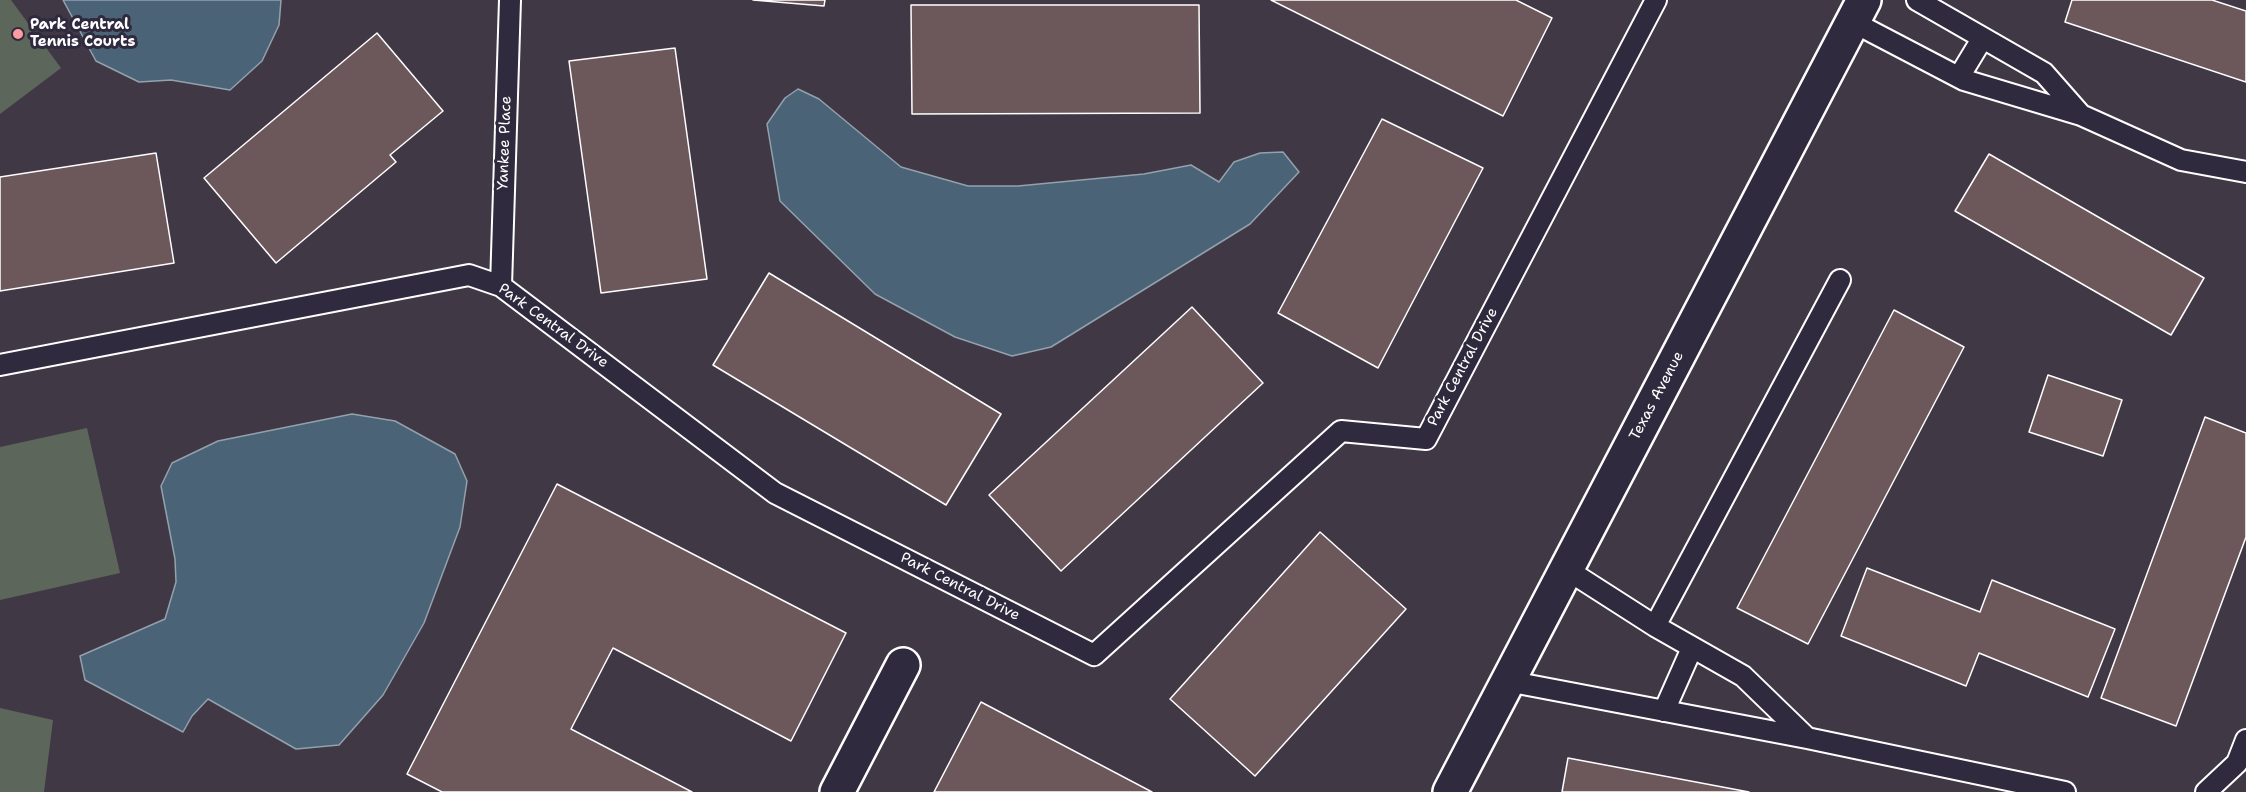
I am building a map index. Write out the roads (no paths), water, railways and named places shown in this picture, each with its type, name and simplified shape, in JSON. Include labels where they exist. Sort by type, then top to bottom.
[{"type":"street","name":"Texas Avenue","points":[[1450,792],[1859,11]]},
{"type":"street","points":[[837,792],[903,665]]},
{"type":"lane","name":"Yankee Place","points":[[501,286],[510,0]]},
{"type":"lane","name":"Park Central Drive","points":[[0,365],[469,275],[501,286],[775,494],[1094,654],[1341,431],[1426,439],[1656,0]]},
{"type":"lane","points":[[1917,0],[2044,73],[2081,115]]},
{"type":"lane","points":[[1859,11],[1959,77],[2081,115],[2181,160],[2246,172]]},
{"type":"lane","points":[[1959,77],[1982,39]]},
{"type":"lane","points":[[1655,626],[1840,280]]},
{"type":"lane","points":[[1566,569],[1655,626],[1743,676],[1807,738]]},
{"type":"lane","points":[[1664,711],[1692,648]]},
{"type":"lane","points":[[1507,681],[1807,738],[2065,792]]},
{"type":"lane","points":[[2206,792],[2237,763],[2246,740]]},
{"type":"water","points":[[63,0],[281,0],[279,25],[262,61],[230,90],[171,80],[139,82],[96,61]]},
{"type":"water","points":[[798,89],[819,99],[901,167],[968,186],[1018,186],[1144,174],[1191,165],[1219,182],[1234,162],[1260,153],[1283,152],[1299,172],[1250,224],[1051,347],[1012,356],[955,337],[875,294],[780,201],[767,124],[785,98]]},
{"type":"water","points":[[352,414],[395,421],[455,454],[467,481],[460,527],[424,623],[383,695],[339,745],[296,749],[208,699],[192,716],[183,732],[85,680],[80,656],[165,619],[176,582],[175,559],[161,486],[172,463],[218,441]]},
{"type":"place","name":"Park Central Tennis Courts","points":[[18,34]]}]
